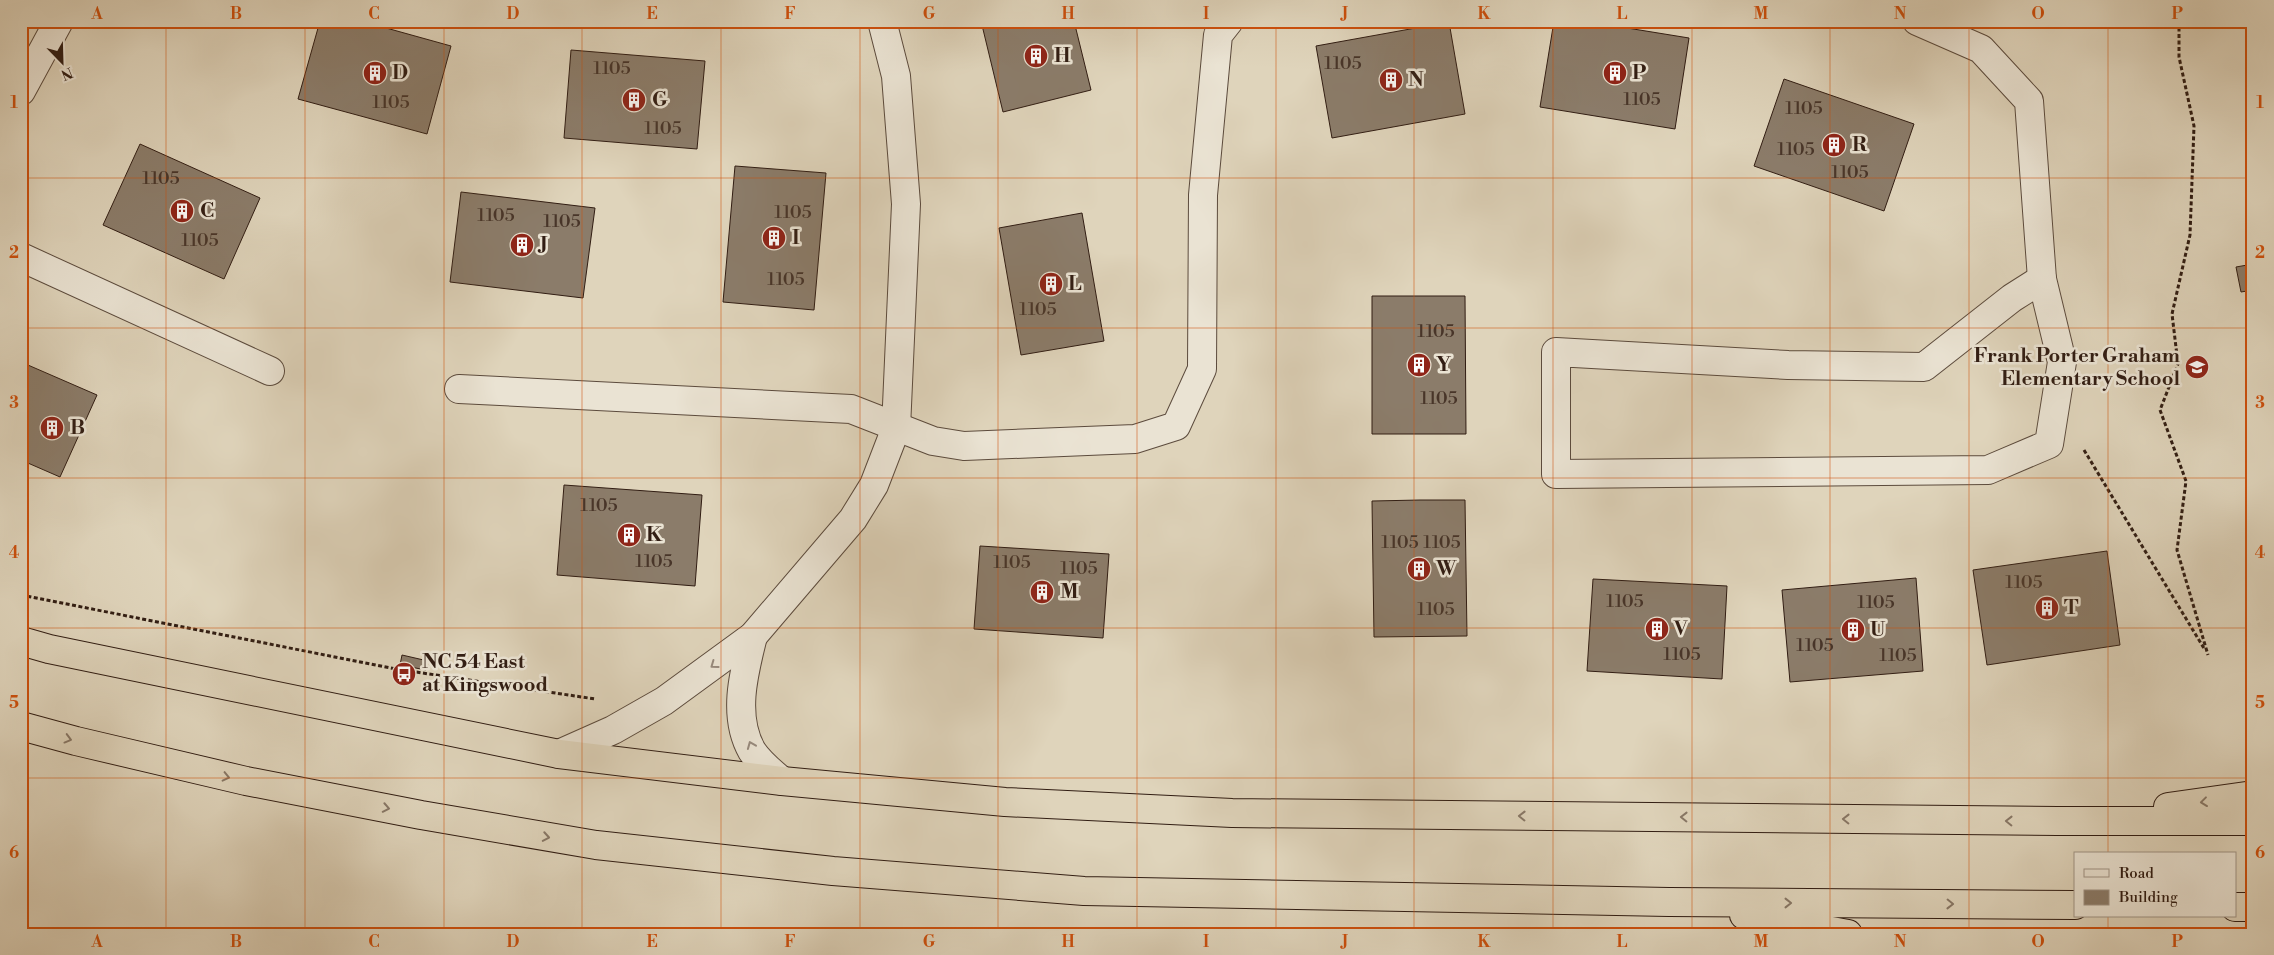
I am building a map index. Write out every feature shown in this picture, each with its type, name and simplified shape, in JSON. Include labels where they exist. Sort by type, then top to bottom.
[{"type":"highway","points":[[21,641],[49,649],[559,754],[782,781],[1005,802],[1232,813],[2058,821],[2253,821]]},
{"type":"highway","points":[[21,726],[76,741],[246,781],[421,815],[596,846],[833,871],[1084,891],[1669,902],[2074,905]]},
{"type":"highway","points":[[2058,821],[2253,795]]},
{"type":"highway","points":[[1669,902],[1848,934]]},
{"type":"highway","points":[[2236,907],[2253,907]]},
{"type":"lane","points":[[21,91],[59,21]]},
{"type":"lane","points":[[559,754],[613,730],[664,702],[753,636],[853,519],[874,485],[896,428],[906,204],[896,76],[882,21]]},
{"type":"lane","points":[[459,389],[851,409],[933,441],[964,446],[1135,439],[1176,426],[1202,369],[1203,195],[1218,35],[1229,21]]},
{"type":"lane","points":[[1917,21],[1982,48],[2028,101],[2042,279],[2062,362],[2049,444],[1988,470],[1556,474],[1556,352],[1788,365],[1924,367],[2012,298],[2042,279]]},
{"type":"lane","points":[[21,258],[270,371]]},
{"type":"lane","points":[[753,636],[744,674],[742,717],[752,750],[765,767],[782,781]]},
{"type":"path","points":[[2055,404],[2208,655],[2177,550],[2186,481],[2160,410],[2178,364],[2172,314],[2190,235],[2194,126],[2179,57],[2179,21]]},
{"type":"path","points":[[21,595],[396,669],[652,708]]},
{"type":"building","name":"D","points":[[320,21],[361,21],[451,46],[427,134],[298,99]]},
{"type":"building","name":"H","points":[[981,21],[1074,21],[1091,90],[1003,112]]},
{"type":"building","name":"P","points":[[1554,21],[1584,21],[1689,38],[1675,129],[1540,107]]},
{"type":"building","name":"N","points":[[1449,22],[1465,114],[1332,138],[1316,46]]},
{"type":"building","name":"G","points":[[571,50],[705,61],[697,149],[564,138]]},
{"type":"building","name":"R","points":[[1784,79],[1914,124],[1884,211],[1754,166]]},
{"type":"building","name":"C","points":[[140,144],[260,198],[224,279],[103,225]]},
{"type":"building","name":"I","points":[[735,166],[826,173],[814,310],[723,302]]},
{"type":"building","name":"J","points":[[461,192],[595,208],[583,298],[450,282]]},
{"type":"building","name":"L","points":[[1082,213],[1104,341],[1021,355],[999,228]]},
{"type":"building","points":[[2253,264],[2253,290],[2241,292],[2236,267]]},
{"type":"building","name":"Y","points":[[1372,296],[1465,296],[1466,434],[1372,434]]},
{"type":"building","name":"B","points":[[21,362],[97,395],[60,477],[21,460]]},
{"type":"building","name":"K","points":[[564,485],[702,495],[695,586],[557,575]]},
{"type":"building","name":"W","points":[[1465,500],[1467,636],[1374,637],[1372,501]]},
{"type":"building","name":"M","points":[[980,546],[1109,554],[1103,638],[974,629]]},
{"type":"building","name":"T","points":[[2107,551],[2120,645],[1987,665],[1973,570]]},
{"type":"building","name":"U","points":[[1916,578],[1923,671],[1790,682],[1782,590]]},
{"type":"building","name":"V","points":[[1593,579],[1727,586],[1722,679],[1587,671]]},
{"type":"building","points":[[402,655],[428,661],[426,670],[400,665]]},
{"type":"place","name":"H","points":[[1036,56]]},
{"type":"place","name":"D","points":[[375,73]]},
{"type":"place","name":"P","points":[[1615,73]]},
{"type":"place","name":"N","points":[[1391,80]]},
{"type":"place","name":"G","points":[[634,100]]},
{"type":"place","name":"R","points":[[1834,145]]},
{"type":"place","name":"C","points":[[182,211]]},
{"type":"place","name":"I","points":[[774,238]]},
{"type":"place","name":"J","points":[[522,245]]},
{"type":"place","name":"L","points":[[1051,284]]},
{"type":"place","name":"Y","points":[[1419,365]]},
{"type":"place","name":"Frank Porter Graham Elementary School","points":[[2197,367]]},
{"type":"place","name":"B","points":[[52,428]]},
{"type":"place","name":"K","points":[[629,535]]},
{"type":"place","name":"W","points":[[1419,569]]},
{"type":"place","name":"M","points":[[1042,592]]},
{"type":"place","name":"T","points":[[2047,608]]},
{"type":"place","name":"V","points":[[1657,629]]},
{"type":"place","name":"U","points":[[1853,630]]},
{"type":"place","name":"NC 54 East at Kingswood","points":[[404,674]]}]
